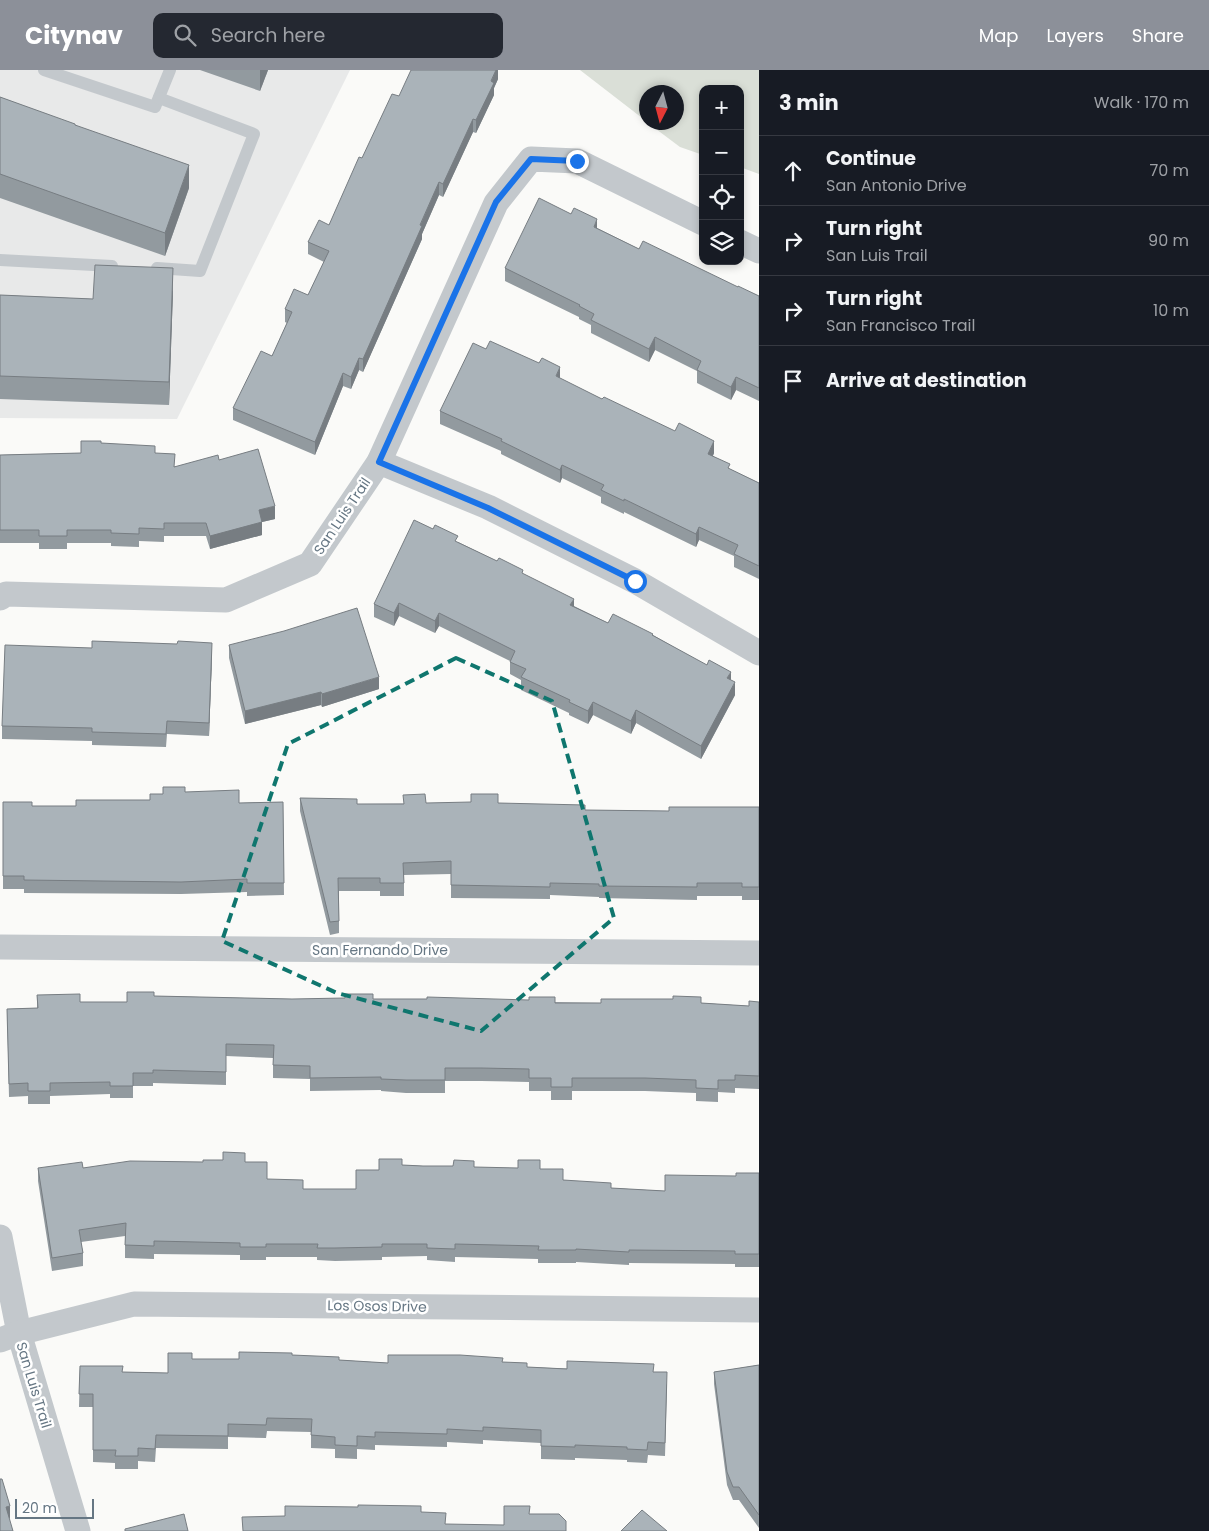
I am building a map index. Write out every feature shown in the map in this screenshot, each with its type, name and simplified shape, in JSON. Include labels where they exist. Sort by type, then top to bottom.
[{"type":"street","name":"San Luis Trail","points":[[0,598],[6,594],[226,600],[310,564],[379,462],[496,202],[531,159],[577,161],[699,221]]},
{"type":"street","points":[[744,244],[759,251]]},
{"type":"street","points":[[379,462],[488,508],[626,576],[759,653]]},
{"type":"street","name":"San Fernando Drive","points":[[0,947],[759,953]]},
{"type":"street","name":"San Luis Trail","points":[[0,1237],[9,1337],[78,1531]]},
{"type":"street","name":"Los Osos Drive","points":[[9,1337],[134,1304],[759,1310]]},
{"type":"lane","points":[[44,70],[155,107],[170,70]]},
{"type":"lane","points":[[143,268],[200,270],[254,134],[159,98]]},
{"type":"lane","points":[[0,260],[124,266]]},
{"type":"highlighted area","points":[[456,658],[552,701],[614,918],[481,1031],[337,993],[222,941],[288,744]]},
{"type":"shaded area","points":[[0,70],[350,70],[177,419],[0,418]]},
{"type":"shaded area","points":[[580,70],[759,70],[759,174],[744,168],[744,85],[699,85],[699,154],[680,147],[657,130],[684,130],[684,85],[639,85],[639,116]]},
{"type":"building","points":[[411,70],[496,70],[491,81],[494,83],[476,120],[473,119],[443,184],[439,182],[420,225],[422,226],[363,359],[359,358],[351,377],[343,373],[315,442],[233,408],[261,351],[272,356],[292,312],[285,309],[294,289],[308,295],[329,251],[308,242],[319,220],[329,225],[359,157],[362,158],[392,94],[399,96]]},
{"type":"building","points":[[0,97],[189,165],[165,233],[0,174]]},
{"type":"building","points":[[539,198],[571,214],[574,208],[597,219],[594,227],[639,249],[643,241],[759,296],[759,388],[736,377],[731,387],[697,370],[701,361],[655,337],[649,349],[591,320],[594,314],[580,305],[505,268]]},
{"type":"building","points":[[95,265],[173,268],[169,382],[0,376],[0,295],[93,299]]},
{"type":"building","points":[[490,341],[539,363],[542,358],[560,367],[556,376],[602,399],[604,397],[675,431],[679,423],[714,441],[708,454],[730,464],[728,468],[759,483],[759,566],[734,554],[738,545],[699,527],[696,534],[601,490],[604,485],[562,465],[560,470],[501,441],[502,439],[440,411],[473,343],[486,349]]},
{"type":"building","points":[[81,441],[155,446],[155,453],[175,454],[174,467],[218,455],[219,460],[258,449],[275,506],[259,510],[262,522],[210,536],[206,523],[164,523],[164,529],[139,528],[139,534],[111,533],[111,530],[67,530],[67,536],[39,536],[39,530],[0,530],[0,455],[81,453]]},
{"type":"building","points":[[414,520],[433,529],[435,525],[458,536],[455,541],[497,561],[499,558],[523,570],[522,573],[574,599],[570,605],[608,623],[613,614],[707,665],[709,660],[731,672],[727,678],[735,682],[701,746],[636,710],[631,721],[593,702],[588,711],[569,702],[570,700],[521,677],[526,669],[510,662],[515,651],[439,613],[435,621],[399,603],[394,613],[374,604]]},
{"type":"building","points":[[357,608],[379,677],[322,694],[321,692],[245,711],[229,645],[284,631]]},
{"type":"building","points":[[92,641],[177,644],[178,641],[212,643],[209,723],[167,721],[166,734],[92,732],[92,728],[2,726],[5,645],[92,648]]},
{"type":"building","points":[[163,787],[185,787],[185,792],[239,790],[239,803],[283,802],[284,883],[247,883],[247,879],[181,882],[24,880],[24,876],[3,876],[3,802],[32,802],[32,806],[76,806],[76,800],[150,800],[150,794],[163,794]]},
{"type":"building","points":[[425,794],[426,803],[471,802],[471,794],[498,794],[498,803],[585,805],[585,810],[669,811],[669,807],[759,807],[759,887],[742,887],[742,883],[697,883],[697,887],[599,886],[599,884],[550,883],[550,887],[451,885],[451,861],[403,863],[404,883],[380,883],[380,878],[338,878],[339,921],[330,922],[300,798],[357,799],[357,804],[404,804],[403,795]]},
{"type":"building","points":[[127,992],[154,992],[154,996],[292,999],[345,998],[345,994],[373,994],[373,999],[427,999],[427,997],[529,1000],[529,997],[555,997],[555,1003],[601,1003],[601,999],[673,999],[673,996],[701,997],[701,1003],[749,1006],[749,1001],[759,1002],[759,1076],[735,1075],[735,1080],[718,1080],[718,1089],[696,1088],[696,1080],[645,1078],[572,1078],[572,1087],[551,1087],[551,1078],[529,1078],[529,1069],[445,1068],[445,1080],[381,1079],[381,1077],[310,1078],[310,1066],[273,1065],[274,1045],[226,1044],[226,1072],[153,1070],[153,1073],[133,1073],[133,1086],[110,1086],[110,1082],[50,1083],[50,1091],[28,1091],[28,1083],[9,1084],[7,1009],[38,1008],[37,995],[80,994],[80,1002],[127,1002]]},
{"type":"building","points":[[223,1152],[245,1153],[245,1162],[267,1162],[267,1179],[303,1180],[303,1189],[356,1189],[356,1170],[379,1170],[379,1159],[402,1159],[402,1165],[453,1166],[454,1160],[474,1161],[474,1167],[518,1168],[518,1160],[540,1160],[540,1169],[563,1169],[563,1180],[611,1183],[611,1188],[665,1191],[665,1175],[736,1176],[736,1173],[759,1173],[759,1254],[735,1254],[735,1251],[629,1250],[629,1252],[576,1249],[538,1250],[539,1246],[455,1244],[455,1249],[427,1248],[427,1244],[382,1244],[382,1247],[317,1248],[318,1244],[266,1244],[266,1247],[240,1247],[240,1243],[154,1241],[154,1246],[125,1245],[126,1223],[79,1230],[83,1253],[52,1258],[38,1168],[82,1162],[83,1168],[130,1161],[203,1162],[203,1160],[223,1160]]},
{"type":"building","points":[[239,1352],[292,1353],[292,1355],[339,1357],[339,1360],[388,1363],[388,1355],[460,1355],[503,1358],[502,1362],[527,1363],[527,1367],[567,1369],[567,1361],[654,1364],[653,1372],[667,1372],[665,1443],[648,1442],[647,1450],[627,1449],[627,1447],[575,1445],[575,1447],[541,1446],[541,1430],[483,1427],[483,1431],[447,1429],[447,1434],[375,1432],[375,1437],[357,1436],[357,1446],[335,1445],[335,1437],[311,1435],[312,1419],[267,1418],[266,1425],[228,1424],[228,1436],[156,1435],[155,1449],[138,1448],[138,1456],[115,1456],[116,1450],[93,1450],[93,1394],[79,1394],[80,1366],[123,1366],[122,1372],[168,1373],[168,1353],[192,1353],[192,1359],[239,1359]]},
{"type":"building","points":[[759,1365],[759,1515],[739,1487],[733,1487],[727,1472],[714,1372]]},
{"type":"building","points":[[0,1479],[2,1479],[10,1506],[6,1507],[13,1531],[0,1531]]},
{"type":"building","points":[[358,1505],[421,1506],[421,1512],[446,1513],[445,1524],[504,1525],[504,1506],[530,1506],[529,1514],[559,1514],[566,1521],[566,1531],[243,1531],[242,1517],[285,1516],[285,1506],[358,1507]]},
{"type":"building","points":[[642,1510],[667,1531],[621,1531]]},
{"type":"building","points":[[184,1514],[188,1531],[125,1531],[125,1529]]},
{"type":"route","points":[[577,161],[531,159],[496,202],[379,462],[488,508],[635,581]]}]
